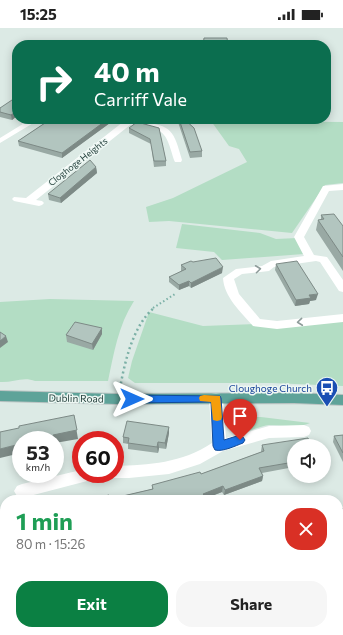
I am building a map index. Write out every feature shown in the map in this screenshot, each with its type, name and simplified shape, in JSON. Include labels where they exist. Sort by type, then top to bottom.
[{"type":"main road","name":"Dublin Road","points":[[0,396],[118,399],[294,398],[343,400]]},
{"type":"street","points":[[0,135],[16,124]]},
{"type":"street","points":[[0,141],[28,124]]},
{"type":"street","name":"Cloghoge Heights","points":[[28,201],[124,124]]},
{"type":"street","name":"Cloghoge Heights","points":[[144,124],[155,126],[169,132],[173,140],[178,160]]},
{"type":"street","points":[[310,258],[299,237],[326,188],[343,187]]},
{"type":"street","points":[[17,199],[39,203]]},
{"type":"street","points":[[341,318],[277,325],[257,322],[235,296],[228,283],[228,278],[240,272],[265,269],[271,264],[310,258],[323,259],[343,288]]},
{"type":"street","points":[[216,398],[219,446]]},
{"type":"street","points":[[124,471],[174,467],[193,462],[209,454],[219,446],[268,432],[304,431]]},
{"type":"street","points":[[22,491],[72,479]]},
{"type":"path","points":[[118,399],[123,373],[136,334],[152,309],[175,294]]},
{"type":"green space","points":[[331,122],[343,122],[343,183],[325,185],[292,233],[169,221],[149,222],[146,207],[173,198],[247,162],[239,149],[229,146],[213,124],[331,124]]},
{"type":"green space","points":[[182,224],[260,233],[276,239],[297,238],[304,254],[222,260],[214,252],[176,248]]},
{"type":"green space","points":[[50,299],[134,301],[120,330],[108,381],[35,381],[22,379],[0,382],[0,302]]},
{"type":"green space","points":[[149,312],[203,326],[343,318],[343,386],[272,383],[135,383],[128,378],[132,361]]},
{"type":"green space","points":[[235,417],[261,417],[310,423],[300,426],[269,425],[236,433],[230,428],[231,421]]},
{"type":"building","points":[[204,38],[227,38],[227,40],[204,40]]},
{"type":"building","points":[[12,100],[11,115],[0,112],[0,108]]},
{"type":"building","points":[[44,124],[101,124],[62,153],[18,141]]},
{"type":"building","points":[[134,124],[144,124],[159,128],[166,161],[154,161],[150,139],[129,128]]},
{"type":"building","points":[[181,124],[190,124],[194,128],[202,151],[190,152]]},
{"type":"building","points":[[90,160],[96,167],[60,198],[48,194]]},
{"type":"building","points":[[334,214],[343,226],[343,257],[318,220],[324,219],[321,215]]},
{"type":"building","points":[[216,258],[223,267],[191,283],[189,281],[179,285],[169,277],[186,269],[181,265],[191,261],[193,262]]},
{"type":"building","points":[[297,261],[318,294],[309,295],[311,298],[296,300],[276,264]]},
{"type":"building","points":[[75,322],[102,328],[92,344],[66,335]]},
{"type":"building","points":[[0,332],[6,336],[0,341]]},
{"type":"building","points":[[74,415],[77,430],[64,433],[64,431],[12,431],[12,446],[0,449],[0,432],[19,428],[19,426]]},
{"type":"building","points":[[127,421],[169,427],[165,443],[158,442],[157,447],[128,443],[129,438],[124,437]]},
{"type":"building","points":[[343,435],[343,453],[334,436]]},
{"type":"building","points":[[287,441],[287,463],[259,468],[263,476],[225,490],[223,486],[203,494],[204,495],[127,495],[153,489],[152,485],[200,472],[201,474],[264,451],[262,445]]},
{"type":"slow traffic","points":[[204,398],[216,398],[217,417]]},
{"type":"place","name":"Cloughoge Church","points":[[327,408]]},
{"type":"route","points":[[132,399],[216,398],[219,446],[240,440]]}]
